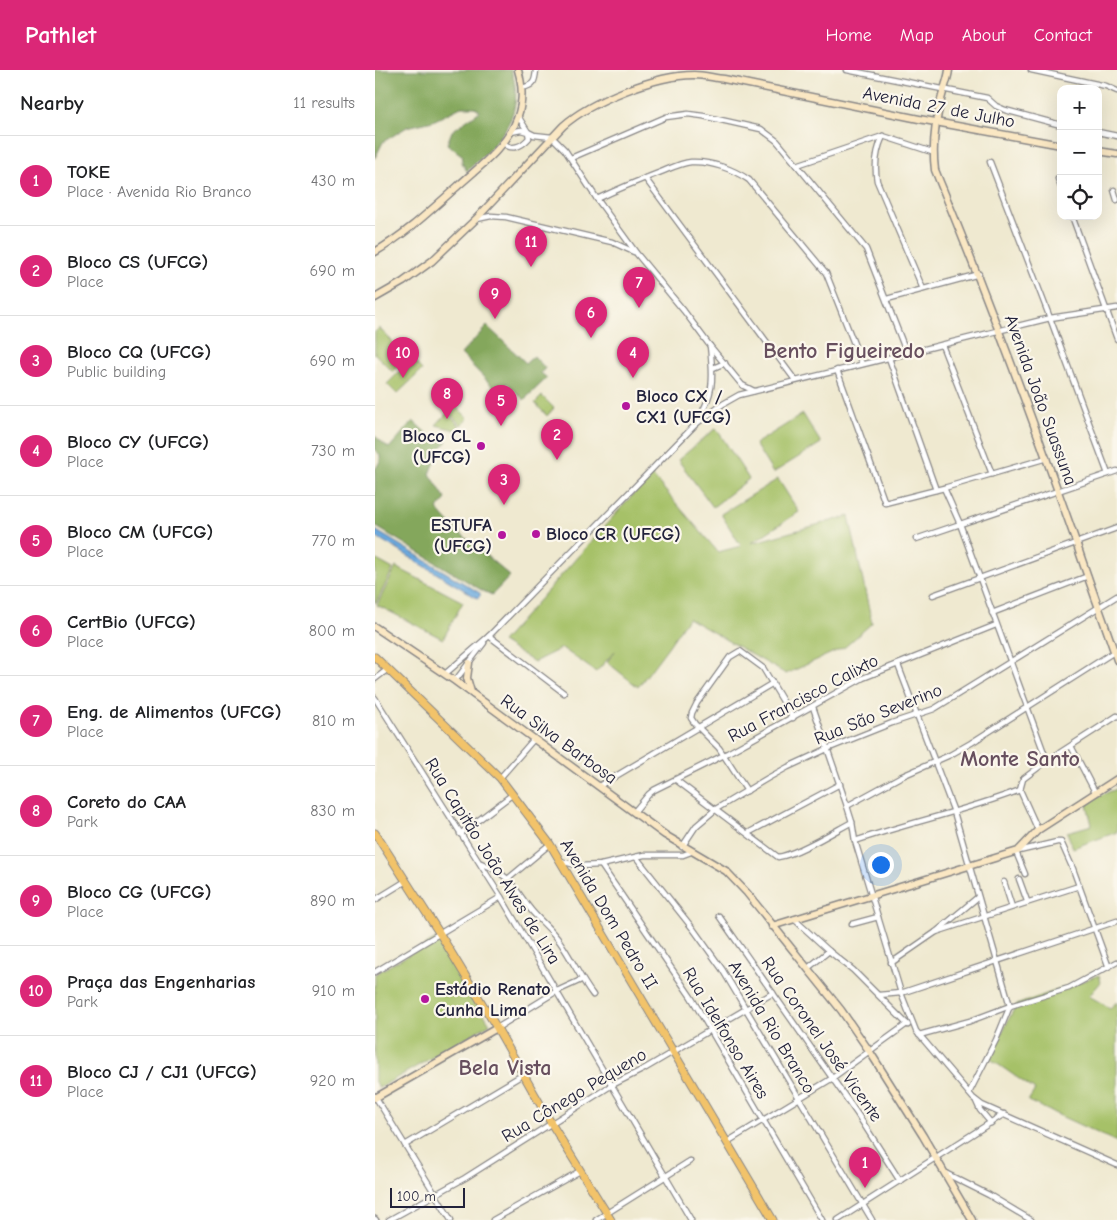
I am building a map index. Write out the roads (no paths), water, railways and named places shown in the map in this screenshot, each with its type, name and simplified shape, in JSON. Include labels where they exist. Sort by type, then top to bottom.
[{"type":"main road","name":"Avenida Dom Pedro II","points":[[375,657],[500,778],[550,844],[773,1220]]},
{"type":"main road","points":[[375,833],[440,934],[497,1028],[551,1123],[611,1220]]},
{"type":"street","points":[[375,252],[420,220],[482,164],[503,142],[510,132],[521,105],[522,88],[518,70]]},
{"type":"street","points":[[522,88],[535,83],[536,70]]},
{"type":"street","points":[[847,70],[869,72],[987,98],[996,106],[1005,110],[1057,124]]},
{"type":"street","points":[[797,165],[883,136],[932,152],[949,70]]},
{"type":"street","points":[[1031,70],[1106,86],[1117,91]]},
{"type":"street","name":"Avenida 27 de Julho","points":[[375,298],[417,272],[476,219],[575,116],[588,107],[643,84],[695,75],[1057,144]]},
{"type":"street","points":[[571,158],[666,117],[688,114],[761,129],[777,141],[866,249],[907,354]]},
{"type":"street","points":[[503,142],[506,146],[517,147],[529,138],[528,132],[517,116]]},
{"type":"street","points":[[510,132],[521,130],[534,135],[553,137],[559,143],[637,254],[742,385],[753,391]]},
{"type":"street","points":[[1102,133],[1117,136]]},
{"type":"street","points":[[883,136],[876,152],[875,172],[877,181],[923,289]]},
{"type":"street","name":"Avenida João Suassuna","points":[[932,152],[935,170],[979,274],[1047,458],[1098,608],[1116,651],[1117,660]]},
{"type":"street","points":[[1102,152],[1117,154]]},
{"type":"street","points":[[990,162],[1051,318],[1108,474]]},
{"type":"street","points":[[597,199],[679,165],[712,164],[735,171],[749,180],[826,273],[862,364]]},
{"type":"street","points":[[645,178],[795,380]]},
{"type":"street","points":[[1114,190],[1117,200]]},
{"type":"street","points":[[476,219],[491,216],[506,217],[612,242],[626,247],[637,254]]},
{"type":"street","points":[[1073,220],[1117,340]]},
{"type":"street","points":[[887,299],[979,274]]},
{"type":"street","points":[[445,674],[489,636],[696,424],[739,395],[1051,318],[1117,308]]},
{"type":"street","points":[[942,345],[992,474]]},
{"type":"street","points":[[696,424],[706,406],[712,386],[713,368],[710,346]]},
{"type":"street","points":[[889,358],[936,490]]},
{"type":"street","points":[[713,368],[725,363]]},
{"type":"street","points":[[837,370],[885,503],[945,488],[1047,458]]},
{"type":"street","points":[[739,395],[742,385]]},
{"type":"street","points":[[706,406],[713,412]]},
{"type":"street","points":[[916,539],[1117,471]]},
{"type":"street","points":[[945,488],[1047,761]]},
{"type":"street","points":[[933,595],[1117,528]]},
{"type":"street","points":[[992,613],[1087,576]]},
{"type":"street","name":"Rua São Severino","points":[[682,846],[696,826],[716,809],[788,767],[827,749],[934,709],[1117,596]]},
{"type":"street","name":"Rua Francisco Calixto","points":[[634,812],[651,792],[724,756],[863,678],[996,624]]},
{"type":"street","name":"Rua Silva Barbosa","points":[[375,627],[455,681],[682,846],[726,872],[747,893],[841,1010],[870,1052],[972,1220]]},
{"type":"street","points":[[455,681],[489,636]]},
{"type":"street","points":[[489,636],[564,693]]},
{"type":"street","points":[[747,791],[724,756],[692,720],[692,713],[730,657],[740,651],[763,668],[793,718]]},
{"type":"street","points":[[847,806],[900,777],[971,743],[1116,651]]},
{"type":"street","points":[[469,663],[467,678],[472,694]]},
{"type":"street","points":[[897,665],[954,812],[1010,1006],[997,1040],[969,1093]]},
{"type":"street","points":[[375,680],[388,669]]},
{"type":"street","points":[[599,786],[773,683]]},
{"type":"street","name":"Rua Capitão João Alves de Lira","points":[[375,698],[501,897],[691,1220]]},
{"type":"street","points":[[813,707],[852,822],[855,841],[891,963],[917,1033]]},
{"type":"street","points":[[1038,830],[1020,790],[1026,776],[1117,716]]},
{"type":"street","points":[[500,778],[533,739]]},
{"type":"street","points":[[1071,746],[1095,792]]},
{"type":"street","points":[[1017,851],[1038,830],[1117,779]]},
{"type":"street","points":[[676,780],[749,833],[778,857],[797,850],[852,822]]},
{"type":"street","points":[[749,833],[840,784]]},
{"type":"street","points":[[855,841],[954,812],[1020,790]]},
{"type":"street","points":[[460,834],[513,794]]},
{"type":"street","points":[[772,926],[1017,851],[1061,842],[1108,965]]},
{"type":"street","points":[[509,878],[550,844]]},
{"type":"street","points":[[1017,851],[1025,874]]},
{"type":"street","points":[[561,861],[579,866],[601,865],[654,854],[683,855],[691,852]]},
{"type":"street","name":"Avenida Rio Branco","points":[[636,857],[702,940],[747,1008],[798,1098],[813,1119],[872,1220]]},
{"type":"street","points":[[479,863],[501,872],[509,878],[531,909],[559,940],[581,980],[593,995]]},
{"type":"street","name":"Rua Idelfonso Aires","points":[[601,865],[691,997],[709,1031],[822,1220]]},
{"type":"street","points":[[1019,879],[1027,902]]},
{"type":"street","points":[[375,900],[406,881]]},
{"type":"street","points":[[1004,882],[1012,906]]},
{"type":"street","points":[[936,932],[1079,886]]},
{"type":"street","points":[[375,972],[501,897]]},
{"type":"street","points":[[891,963],[936,932],[978,897]]},
{"type":"street","name":"Rua Coronel José Vicente","points":[[719,916],[858,1114],[900,1180]]},
{"type":"street","points":[[851,924],[878,917]]},
{"type":"street","points":[[794,919],[829,952],[853,970],[917,1033],[976,1101],[980,1110],[991,1123]]},
{"type":"street","points":[[879,995],[901,993],[1117,921]]},
{"type":"street","points":[[808,968],[829,952]]},
{"type":"street","points":[[917,1033],[970,1021],[1010,1006],[1069,988],[1108,965],[1117,962]]},
{"type":"street","points":[[451,1220],[375,1097],[497,1028],[557,991],[581,980]]},
{"type":"street","name":"Rua Cônego Pequeno","points":[[389,1220],[465,1178],[612,1085],[709,1031],[773,992]]},
{"type":"street","points":[[727,1142],[831,1078],[907,1024]]},
{"type":"street","points":[[405,1145],[524,1074]]},
{"type":"street","points":[[976,1101],[1117,1165]]},
{"type":"street","points":[[838,1220],[1004,1114]]},
{"type":"street","points":[[596,1220],[690,1161]]},
{"type":"street","points":[[493,1220],[580,1171]]},
{"type":"street","points":[[943,1172],[989,1195],[1031,1220]]},
{"type":"water","points":[[375,530],[480,593],[480,596],[477,598],[375,536]]},
{"type":"place","name":"Bloco CJ / CJ1 (UFCG)","points":[[531,267]]},
{"type":"place","name":"Eng. de Alimentos (UFCG)","points":[[639,308]]},
{"type":"place","name":"Bloco CG (UFCG)","points":[[495,319]]},
{"type":"place","name":"CertBio (UFCG)","points":[[591,338]]},
{"type":"place","name":"Praça das Engenharias","points":[[403,378]]},
{"type":"place","name":"Bloco CY (UFCG)","points":[[633,378]]},
{"type":"place","name":"Bloco CX / CX1 (UFCG)","points":[[626,406]]},
{"type":"place","name":"Coreto do CAA","points":[[447,419]]},
{"type":"place","name":"Bloco CM (UFCG)","points":[[501,426]]},
{"type":"place","name":"Bloco CL (UFCG)","points":[[481,446]]},
{"type":"place","name":"Bloco CS (UFCG)","points":[[557,460]]},
{"type":"place","name":"Bloco CQ (UFCG)","points":[[504,505]]},
{"type":"place","name":"Bloco CR (UFCG)","points":[[536,534]]},
{"type":"place","name":"ESTUFA (UFCG)","points":[[502,535]]},
{"type":"place","name":"Estádio Renato Cunha Lima","points":[[425,999]]},
{"type":"place","name":"TOKE","points":[[865,1188]]},
{"type":"district","name":"Bento Figueiredo","points":[[844,350]]},
{"type":"district","name":"Monte Santo","points":[[1020,758]]},
{"type":"district","name":"Bela Vista","points":[[505,1067]]}]
